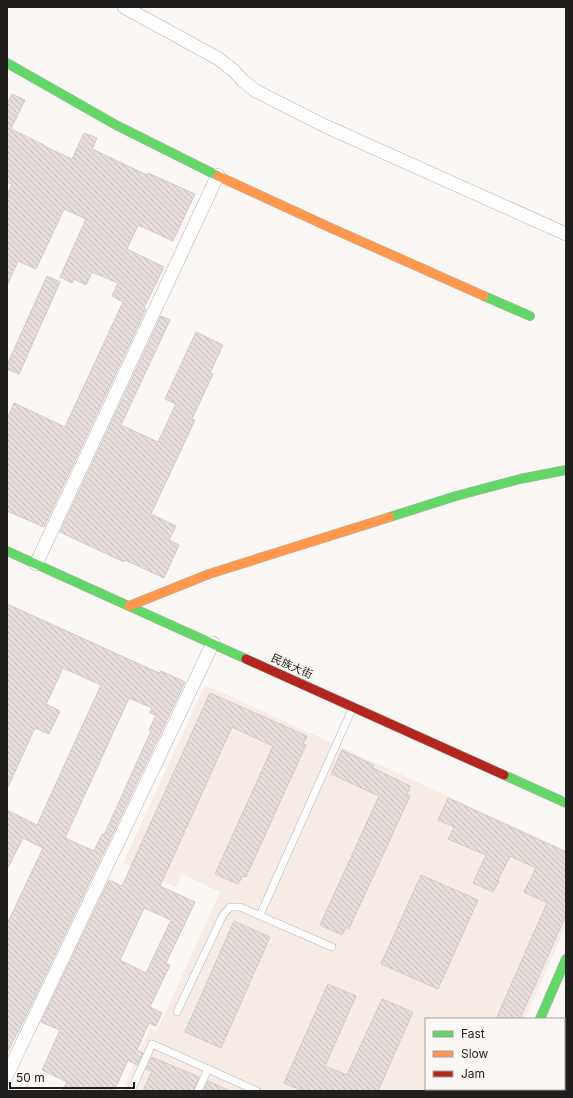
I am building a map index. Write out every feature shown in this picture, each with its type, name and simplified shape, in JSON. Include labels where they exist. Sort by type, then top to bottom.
[{"type":"street","points":[[124,7],[219,59],[256,91],[325,126],[566,234]]},
{"type":"street","points":[[7,63],[116,125],[218,175],[331,228],[530,316]]},
{"type":"street","points":[[36,564],[218,175]]},
{"type":"street","points":[[129,606],[209,574],[448,498],[520,479],[566,470]]},
{"type":"street","name":"民族大街","points":[[7,551],[566,803]]},
{"type":"street","points":[[7,1075],[213,643]]},
{"type":"street","points":[[540,1018],[566,959]]},
{"type":"lane","points":[[260,915],[353,707]]},
{"type":"lane","points":[[177,1012],[223,915],[230,907],[240,907],[332,947]]},
{"type":"lane","points":[[131,1091],[152,1044],[257,1091]]},
{"type":"lane","points":[[198,1091],[208,1069]]},
{"type":"shaded area","points":[[205,685],[566,850],[566,925],[525,1018],[425,1018],[425,1090],[494,1091],[122,1091],[150,1028],[157,1031],[220,892],[182,874],[176,887],[123,863]]},
{"type":"building","points":[[12,94],[25,100],[11,129],[72,159],[84,133],[97,138],[92,149],[147,175],[148,173],[195,194],[173,241],[138,225],[127,249],[164,267],[144,308],[146,309],[44,527],[7,511],[7,419],[14,403],[65,427],[123,302],[112,296],[118,283],[92,272],[86,285],[74,279],[72,283],[60,277],[86,219],[64,209],[36,269],[18,261],[7,286],[7,196],[12,184],[7,182],[7,104]]},
{"type":"building","points":[[47,276],[60,282],[19,374],[7,369],[7,365]]},
{"type":"building","points":[[161,316],[170,320],[121,425],[158,442],[176,404],[165,399],[196,332],[223,345],[210,373],[213,374],[192,419],[195,420],[151,514],[176,526],[169,540],[179,545],[164,578],[125,560],[124,562],[60,532]]},
{"type":"building","points":[[7,604],[159,673],[161,671],[185,682],[7,1053],[7,924],[43,848],[23,838],[7,869],[7,810],[37,825],[101,685],[63,668],[46,704],[60,711],[49,734],[35,728],[7,789]],"holes":[[[129,698],[152,708],[150,713],[156,715],[149,730],[151,731],[104,835],[102,834],[94,851],[65,838]]]},
{"type":"building","points":[[210,693],[307,736],[303,744],[306,745],[246,877],[243,876],[238,884],[215,874],[273,746],[232,727],[160,886],[195,902],[166,963],[170,965],[150,1007],[162,1013],[156,1026],[149,1023],[137,1050],[143,1053],[137,1065],[128,1060],[114,1091],[62,1091],[67,1082],[42,1070],[60,1030],[41,1022],[109,880],[122,886]],"holes":[[[144,908],[171,920],[146,973],[120,960]]]},
{"type":"building","points":[[342,750],[374,765],[373,768],[410,786],[407,795],[410,796],[349,929],[346,927],[342,935],[320,925],[379,796],[331,774]]},
{"type":"building","points":[[448,798],[566,852],[566,915],[520,1018],[496,1018],[547,903],[524,892],[536,868],[510,856],[493,892],[473,883],[486,855],[448,839],[454,827],[438,820]]},
{"type":"building","points":[[421,875],[478,900],[438,989],[381,964]]},
{"type":"building","points":[[234,921],[270,937],[221,1048],[185,1032]]},
{"type":"building","points":[[328,984],[356,996],[325,1066],[347,1075],[382,999],[413,1012],[378,1091],[303,1091],[284,1083]]},
{"type":"building","points":[[152,1057],[199,1077],[193,1091],[143,1091],[152,1071],[146,1069]]},
{"type":"building","points":[[208,1081],[230,1091],[203,1091]]},
{"type":"traffic: fast","points":[[7,63],[116,125],[218,176]]},
{"type":"traffic: fast","points":[[484,296],[530,316]]},
{"type":"traffic: fast","points":[[390,517],[456,496],[520,479],[566,470]]},
{"type":"traffic: fast","points":[[7,551],[246,659]]},
{"type":"traffic: fast","points":[[504,775],[566,803]]},
{"type":"traffic: fast","points":[[540,1018],[566,959]]},
{"type":"traffic: slow","points":[[218,176],[484,296]]},
{"type":"traffic: slow","points":[[129,606],[209,574],[390,517]]},
{"type":"traffic: jam","points":[[246,659],[504,775]]}]
